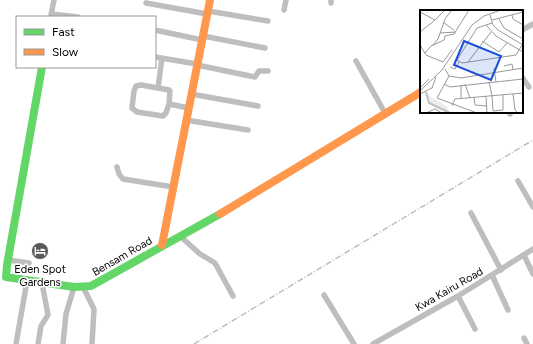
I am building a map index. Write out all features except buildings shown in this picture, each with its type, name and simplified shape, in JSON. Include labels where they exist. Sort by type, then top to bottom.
[{"type":"street","points":[[52,0],[51,15],[64,16]]},
{"type":"street","points":[[162,245],[210,0]]},
{"type":"street","points":[[284,10],[286,0]]},
{"type":"street","points":[[146,3],[268,22]]},
{"type":"street","points":[[523,29],[533,24]]},
{"type":"street","points":[[156,30],[265,48]]},
{"type":"street","points":[[156,57],[255,77],[259,71],[268,71]]},
{"type":"street","points":[[158,88],[162,58]]},
{"type":"street","points":[[356,61],[385,113]]},
{"type":"street","name":"Bensam Road","points":[[42,68],[8,260],[3,277],[74,287],[91,286],[162,245],[201,225],[420,93]]},
{"type":"street","points":[[523,78],[529,87]]},
{"type":"street","points":[[142,85],[158,88],[169,90],[171,93],[166,113],[163,116],[133,110],[134,88],[136,86],[142,85]]},
{"type":"street","points":[[191,94],[258,106]]},
{"type":"street","points":[[169,104],[189,108]]},
{"type":"street","points":[[186,120],[248,130]]},
{"type":"street","points":[[117,167],[119,174],[123,179],[173,187]]},
{"type":"street","points":[[518,181],[533,206]]},
{"type":"street","points":[[471,213],[501,270]]},
{"type":"street","points":[[180,236],[200,254],[215,263],[233,296]]},
{"type":"street","name":"Kwa Kairu Road","points":[[374,344],[458,296],[533,249]]},
{"type":"street","points":[[524,255],[533,274]]},
{"type":"street","points":[[8,260],[29,263]]},
{"type":"street","points":[[492,275],[508,310]]},
{"type":"street","points":[[16,344],[27,281]]},
{"type":"street","points":[[38,344],[41,326],[48,315],[42,283]]},
{"type":"street","points":[[63,344],[66,314],[74,287]]},
{"type":"street","points":[[83,287],[94,309],[92,344]]},
{"type":"street","points":[[324,295],[354,344]]},
{"type":"street","points":[[458,296],[475,329]]},
{"type":"street","points":[[524,338],[527,344]]},
{"type":"railway","points":[[194,344],[533,140]]},
{"type":"traffic: fast","points":[[42,68],[6,277],[74,287],[91,286],[220,214]]},
{"type":"traffic: slow","points":[[162,245],[210,0]]},
{"type":"traffic: slow","points":[[220,214],[420,93]]},
{"type":"place","name":"Eden Spot Gardens","points":[[40,251]]}]
